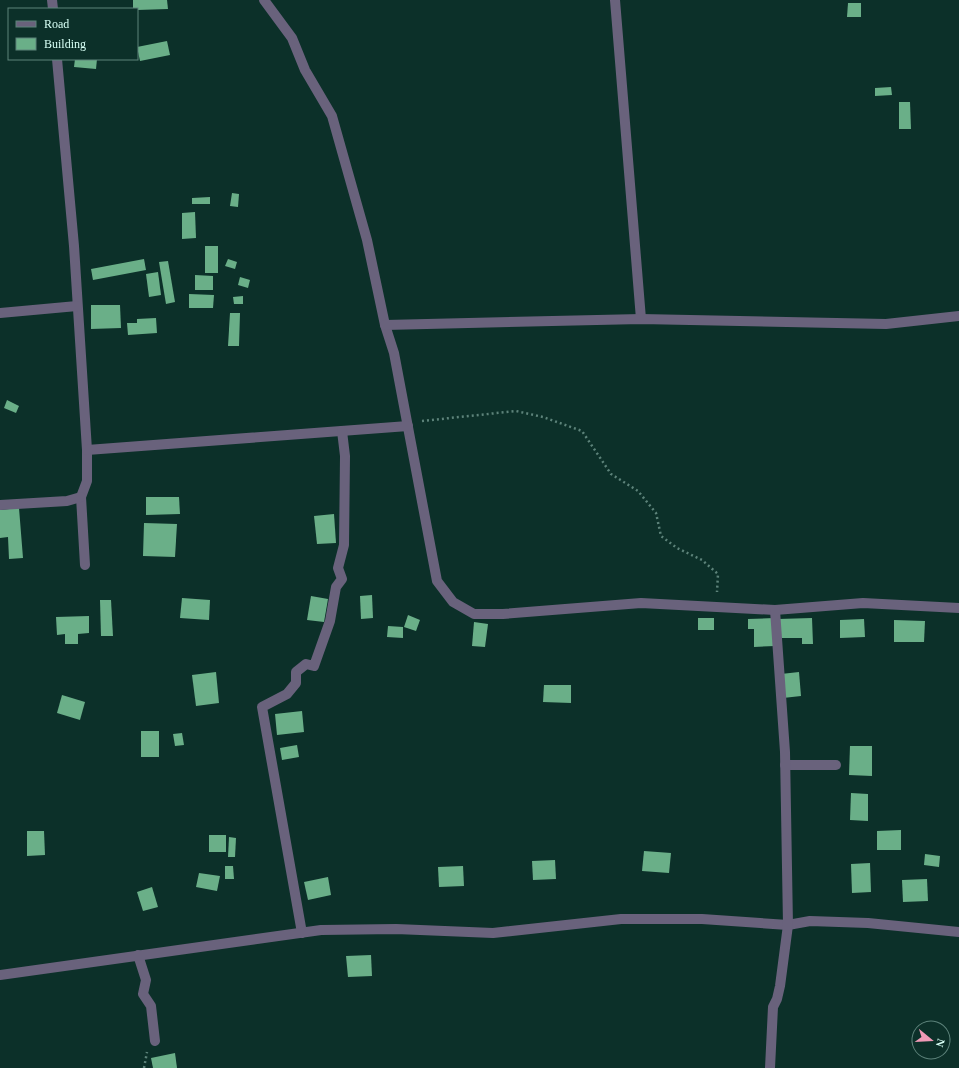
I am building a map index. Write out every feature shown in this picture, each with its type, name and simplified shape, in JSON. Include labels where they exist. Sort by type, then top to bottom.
[{"type":"street","points":[[264,0],[292,38],[305,70],[332,116],[367,240],[385,325],[394,353],[437,581],[453,602],[474,614],[503,614],[641,604],[775,610],[864,603],[959,608]]},
{"type":"street","points":[[615,0],[640,319]]},
{"type":"street","points":[[57,60],[87,450],[87,481],[81,497],[86,565]]},
{"type":"street","points":[[0,313],[77,306]]},
{"type":"street","points":[[385,325],[640,319],[886,324],[959,316]]},
{"type":"street","points":[[87,450],[408,426]]},
{"type":"street","points":[[302,933],[262,707],[287,694],[296,683],[296,672],[306,664],[314,666],[330,621],[336,587],[342,580],[338,568],[344,545],[345,456],[342,430]]},
{"type":"street","points":[[0,505],[67,501],[81,497]]},
{"type":"street","points":[[770,1068],[773,1007],[777,999],[780,986],[788,925],[785,765],[775,610]]},
{"type":"street","points":[[785,765],[836,765]]},
{"type":"street","points":[[0,975],[321,930],[396,929],[493,933],[621,919],[702,919],[788,925],[810,921],[868,923],[959,932]]},
{"type":"street","points":[[138,955],[146,980],[143,994],[151,1006],[155,1041]]},
{"type":"path","points":[[408,426],[424,421],[516,411],[543,417],[582,431],[611,474],[638,491],[656,513],[661,536],[677,548],[702,560],[718,574],[717,608]]},
{"type":"building","points":[[133,0],[167,0],[168,9],[138,10],[138,8],[133,8]]},
{"type":"building","points":[[848,3],[861,3],[861,17],[847,17]]},
{"type":"building","points":[[167,41],[170,55],[140,61],[138,47]]},
{"type":"building","points":[[75,60],[97,60],[96,69],[74,67]]},
{"type":"building","points":[[891,87],[892,95],[875,96],[875,88]]},
{"type":"building","points":[[899,102],[910,102],[911,129],[899,129]]},
{"type":"building","points":[[232,193],[239,194],[238,207],[230,206]]},
{"type":"building","points":[[210,197],[210,204],[192,204],[192,198]]},
{"type":"building","points":[[195,212],[196,238],[182,239],[182,213]]},
{"type":"building","points":[[205,246],[218,246],[218,273],[205,273]]},
{"type":"building","points":[[144,259],[146,270],[93,280],[91,269]]},
{"type":"building","points":[[228,259],[237,262],[235,269],[225,266]]},
{"type":"building","points":[[168,261],[175,302],[166,304],[159,262]]},
{"type":"building","points":[[158,272],[161,295],[149,297],[146,274]]},
{"type":"building","points":[[195,275],[213,276],[213,290],[195,290]]},
{"type":"building","points":[[240,277],[250,280],[248,288],[238,285]]},
{"type":"building","points":[[189,294],[214,295],[213,308],[189,308]]},
{"type":"building","points":[[243,296],[243,304],[234,304],[233,297]]},
{"type":"building","points":[[91,305],[120,305],[121,328],[91,329]]},
{"type":"building","points":[[230,313],[240,313],[239,346],[228,346]]},
{"type":"building","points":[[156,318],[157,333],[128,335],[127,323],[137,323],[137,319]]},
{"type":"building","points":[[7,400],[19,406],[16,413],[4,408]]},
{"type":"building","points":[[146,497],[179,497],[180,514],[146,515]]},
{"type":"building","points":[[19,508],[23,558],[9,559],[8,537],[0,538],[0,510]]},
{"type":"building","points":[[334,514],[336,543],[317,544],[314,516]]},
{"type":"building","points":[[144,523],[177,524],[175,557],[143,556]]},
{"type":"building","points":[[372,595],[373,618],[361,619],[360,596]]},
{"type":"building","points":[[311,596],[328,599],[324,622],[307,620]]},
{"type":"building","points":[[182,598],[210,600],[209,620],[180,618]]},
{"type":"building","points":[[100,600],[111,600],[113,636],[101,636]]},
{"type":"building","points":[[408,615],[420,620],[416,631],[404,627]]},
{"type":"building","points":[[89,616],[89,633],[78,634],[78,644],[65,644],[65,634],[57,635],[56,617]]},
{"type":"building","points":[[698,618],[714,618],[714,630],[698,630]]},
{"type":"building","points":[[774,618],[775,646],[754,647],[754,629],[748,629],[748,619]]},
{"type":"building","points":[[812,618],[813,644],[802,644],[802,638],[778,638],[778,619]]},
{"type":"building","points":[[864,619],[865,637],[840,638],[840,620]]},
{"type":"building","points":[[894,620],[925,621],[924,642],[894,642]]},
{"type":"building","points":[[474,622],[488,624],[485,647],[472,646]]},
{"type":"building","points":[[388,626],[403,627],[403,638],[387,637]]},
{"type":"building","points":[[216,672],[219,703],[196,706],[192,675]]},
{"type":"building","points":[[799,672],[801,696],[783,698],[781,674]]},
{"type":"building","points":[[544,685],[571,685],[571,703],[543,702]]},
{"type":"building","points":[[62,695],[85,702],[80,720],[57,713]]},
{"type":"building","points":[[302,711],[304,732],[277,735],[275,714]]},
{"type":"building","points":[[141,731],[159,731],[159,757],[141,757]]},
{"type":"building","points":[[182,733],[184,745],[175,746],[173,734]]},
{"type":"building","points":[[297,745],[299,757],[282,760],[280,748]]},
{"type":"building","points":[[850,746],[872,746],[872,776],[849,775]]},
{"type":"building","points":[[851,793],[868,794],[868,821],[850,820]]},
{"type":"building","points":[[901,830],[901,850],[877,850],[877,831]]},
{"type":"building","points":[[27,831],[44,831],[45,855],[27,856]]},
{"type":"building","points":[[209,835],[226,835],[226,852],[209,852]]},
{"type":"building","points":[[229,837],[236,838],[235,857],[228,857]]},
{"type":"building","points":[[644,851],[671,853],[669,873],[642,871]]},
{"type":"building","points":[[925,854],[940,856],[939,867],[924,865]]},
{"type":"building","points":[[555,860],[556,879],[533,880],[532,861]]},
{"type":"building","points":[[870,863],[871,892],[852,893],[851,864]]},
{"type":"building","points":[[225,866],[233,866],[234,879],[225,879]]},
{"type":"building","points":[[463,866],[464,886],[439,887],[438,867]]},
{"type":"building","points":[[199,873],[220,876],[217,891],[196,887]]},
{"type":"building","points":[[328,877],[331,895],[308,900],[304,882]]},
{"type":"building","points":[[927,879],[928,901],[903,902],[902,880]]},
{"type":"building","points":[[152,887],[158,907],[143,911],[137,892]]},
{"type":"building","points":[[371,955],[372,976],[348,977],[346,956]]},
{"type":"building","points":[[175,1053],[177,1068],[153,1068],[151,1058]]}]
